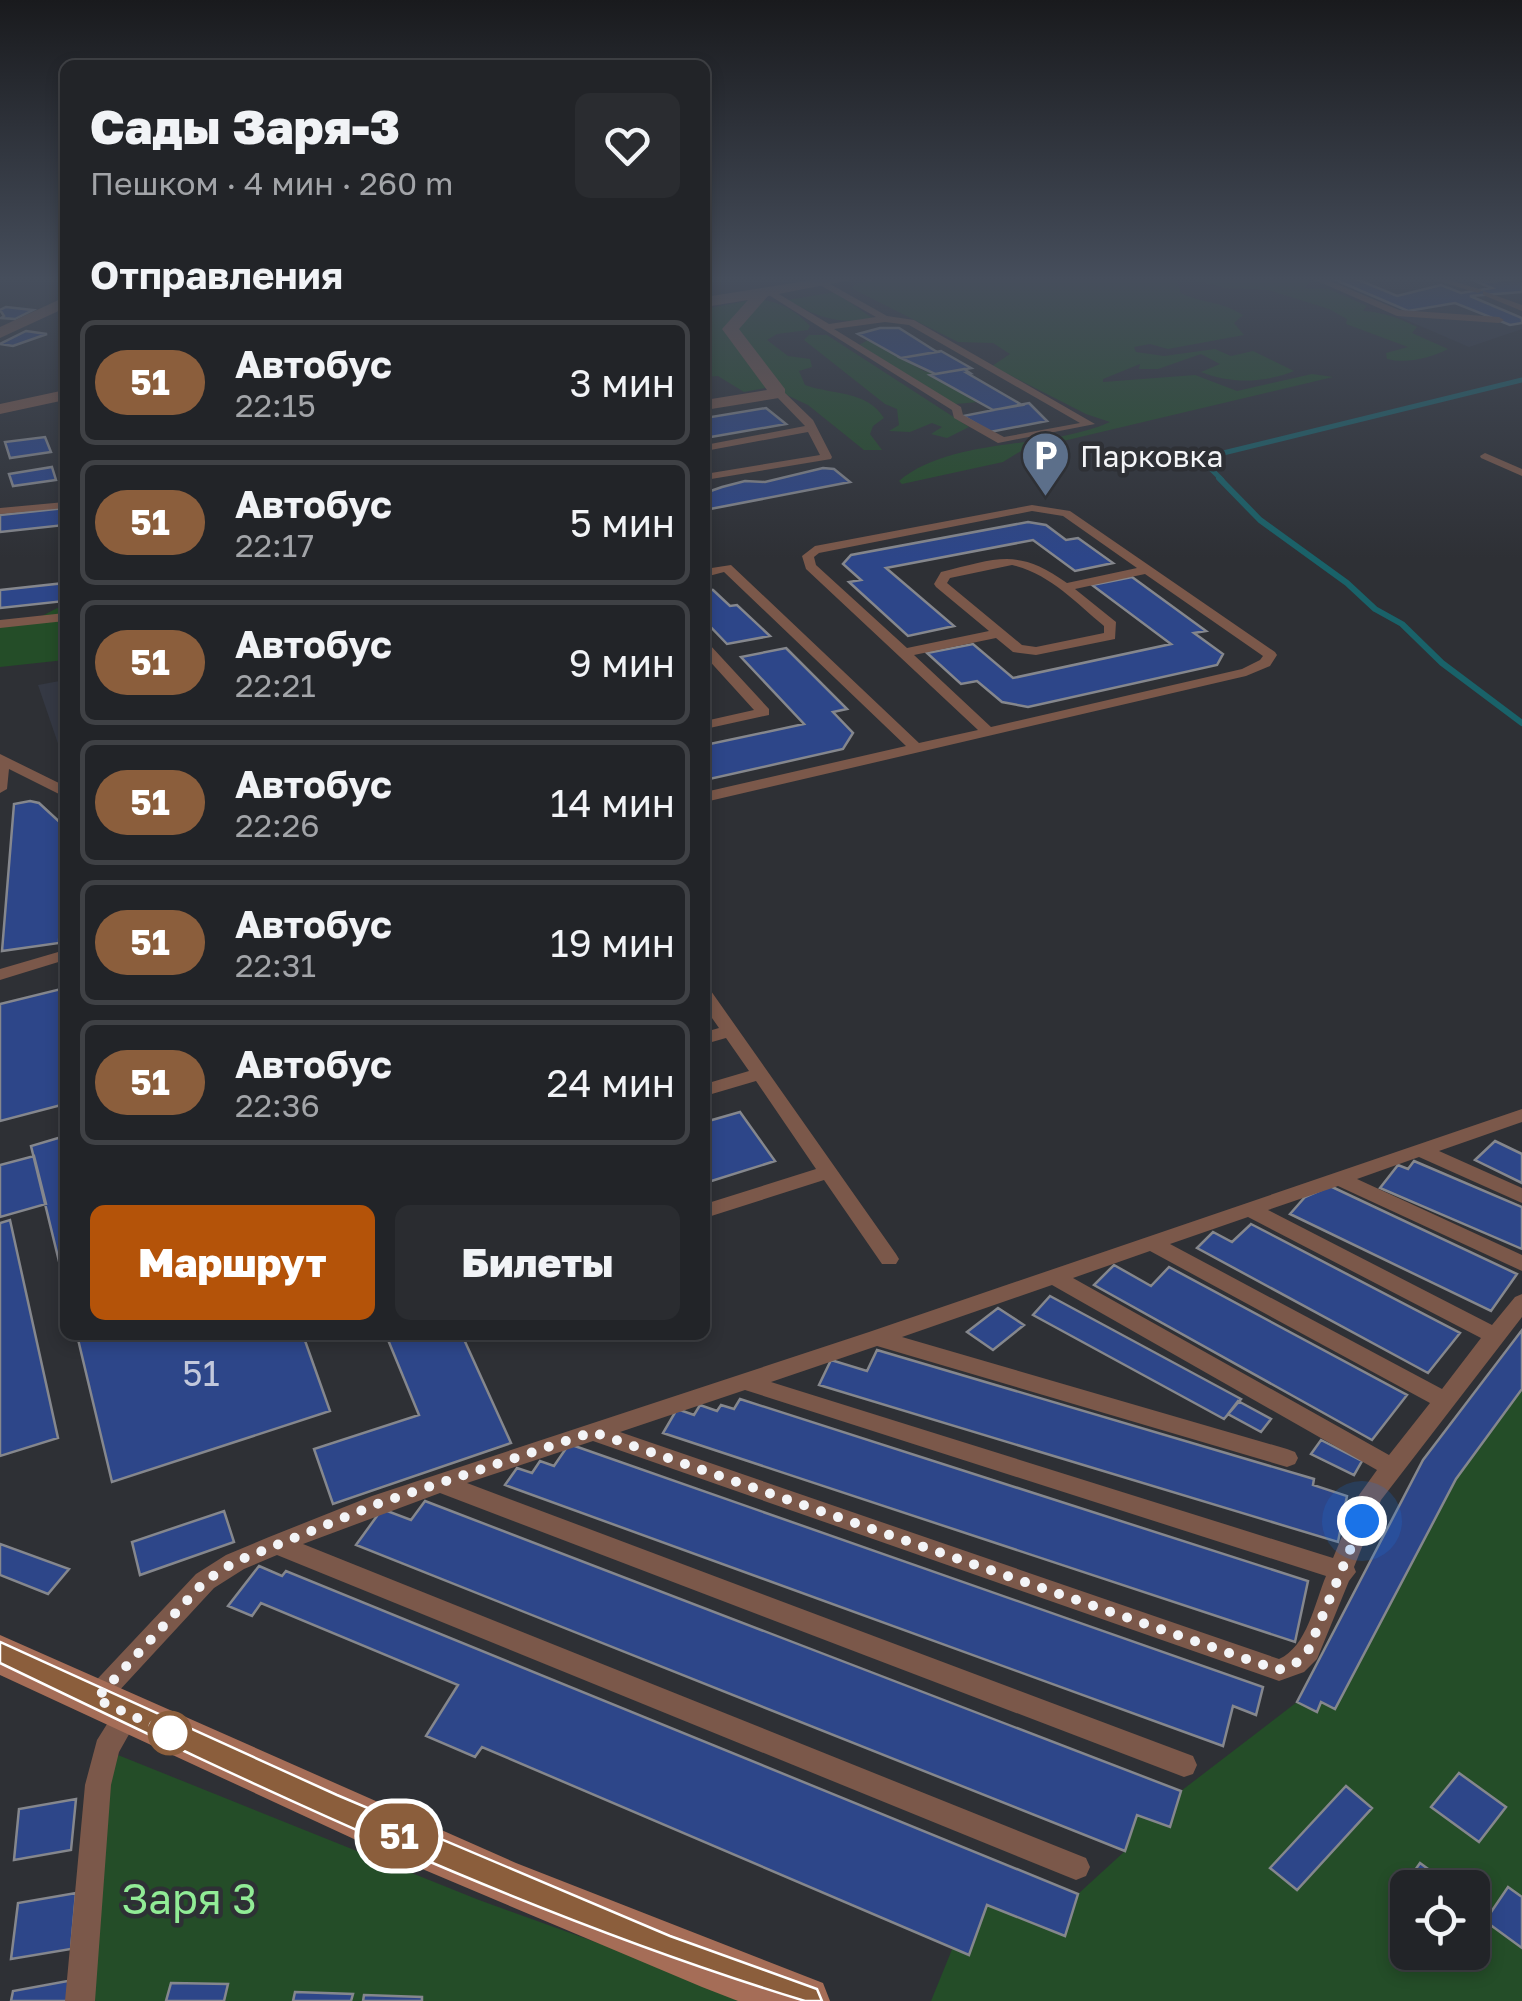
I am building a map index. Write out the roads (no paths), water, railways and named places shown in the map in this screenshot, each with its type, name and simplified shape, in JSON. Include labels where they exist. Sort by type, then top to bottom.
[{"type":"street","points":[[710,403],[779,393],[762,371]]},
{"type":"street","points":[[0,409],[60,396]]},
{"type":"street","points":[[0,1654],[292,1790],[667,1951],[805,2001]]},
{"type":"lane","points":[[896,371],[957,409],[958,416],[992,437],[1014,440],[1090,424],[998,371]]},
{"type":"lane","points":[[710,476],[827,457],[809,422],[779,393]]},
{"type":"lane","points":[[710,447],[810,428]]},
{"type":"lane","points":[[1485,456],[1522,473]]},
{"type":"lane","points":[[0,511],[60,505]]},
{"type":"lane","points":[[710,796],[1246,672],[1265,664],[1270,655],[1260,644],[1066,513],[1051,509],[814,550],[808,556],[810,566],[988,731]]},
{"type":"lane","points":[[1012,561],[1029,563],[1110,625],[1110,636],[1036,651],[1018,649],[1000,634],[940,584],[945,575],[1012,561]]},
{"type":"lane","points":[[710,571],[727,568],[916,748]]},
{"type":"lane","points":[[1062,588],[1149,569]]},
{"type":"lane","points":[[0,624],[60,618]]},
{"type":"lane","points":[[904,653],[1000,634]]},
{"type":"lane","points":[[710,653],[764,712],[710,724]]},
{"type":"lane","points":[[0,789],[1,758],[60,789]]},
{"type":"lane","points":[[0,975],[60,957]]},
{"type":"lane","points":[[710,1002],[889,1259]]},
{"type":"lane","points":[[710,1037],[730,1031]]},
{"type":"lane","points":[[710,1089],[760,1074]]},
{"type":"lane","points":[[80,2001],[98,1785],[112,1706],[205,1581],[235,1562],[440,1483],[877,1338],[1522,1115]]},
{"type":"lane","points":[[1420,1150],[1522,1196]]},
{"type":"lane","points":[[710,1209],[828,1172]]},
{"type":"lane","points":[[1338,1178],[1522,1264]]},
{"type":"lane","points":[[1249,1209],[1494,1336]]},
{"type":"lane","points":[[1151,1243],[1444,1400]]},
{"type":"lane","points":[[1054,1277],[1391,1467]]},
{"type":"lane","points":[[593,1432],[1278,1670],[1295,1664],[1308,1651],[1344,1572],[1371,1496],[1522,1302]]},
{"type":"lane","points":[[877,1338],[1287,1458]]},
{"type":"lane","points":[[745,1382],[1344,1572]]},
{"type":"lane","points":[[440,1483],[1184,1764]]},
{"type":"lane","points":[[277,1544],[1076,1867]]},
{"type":"waterway","points":[[1222,480],[1207,465],[1215,455],[1522,380]]},
{"type":"waterway","points":[[1219,478],[1260,520],[1347,583],[1375,609],[1402,624],[1442,663],[1522,723]]},
{"type":"place","name":"Парковка","points":[[1045,498]]},
{"type":"park label","name":"Заря 3","points":[[189,1898]]}]
